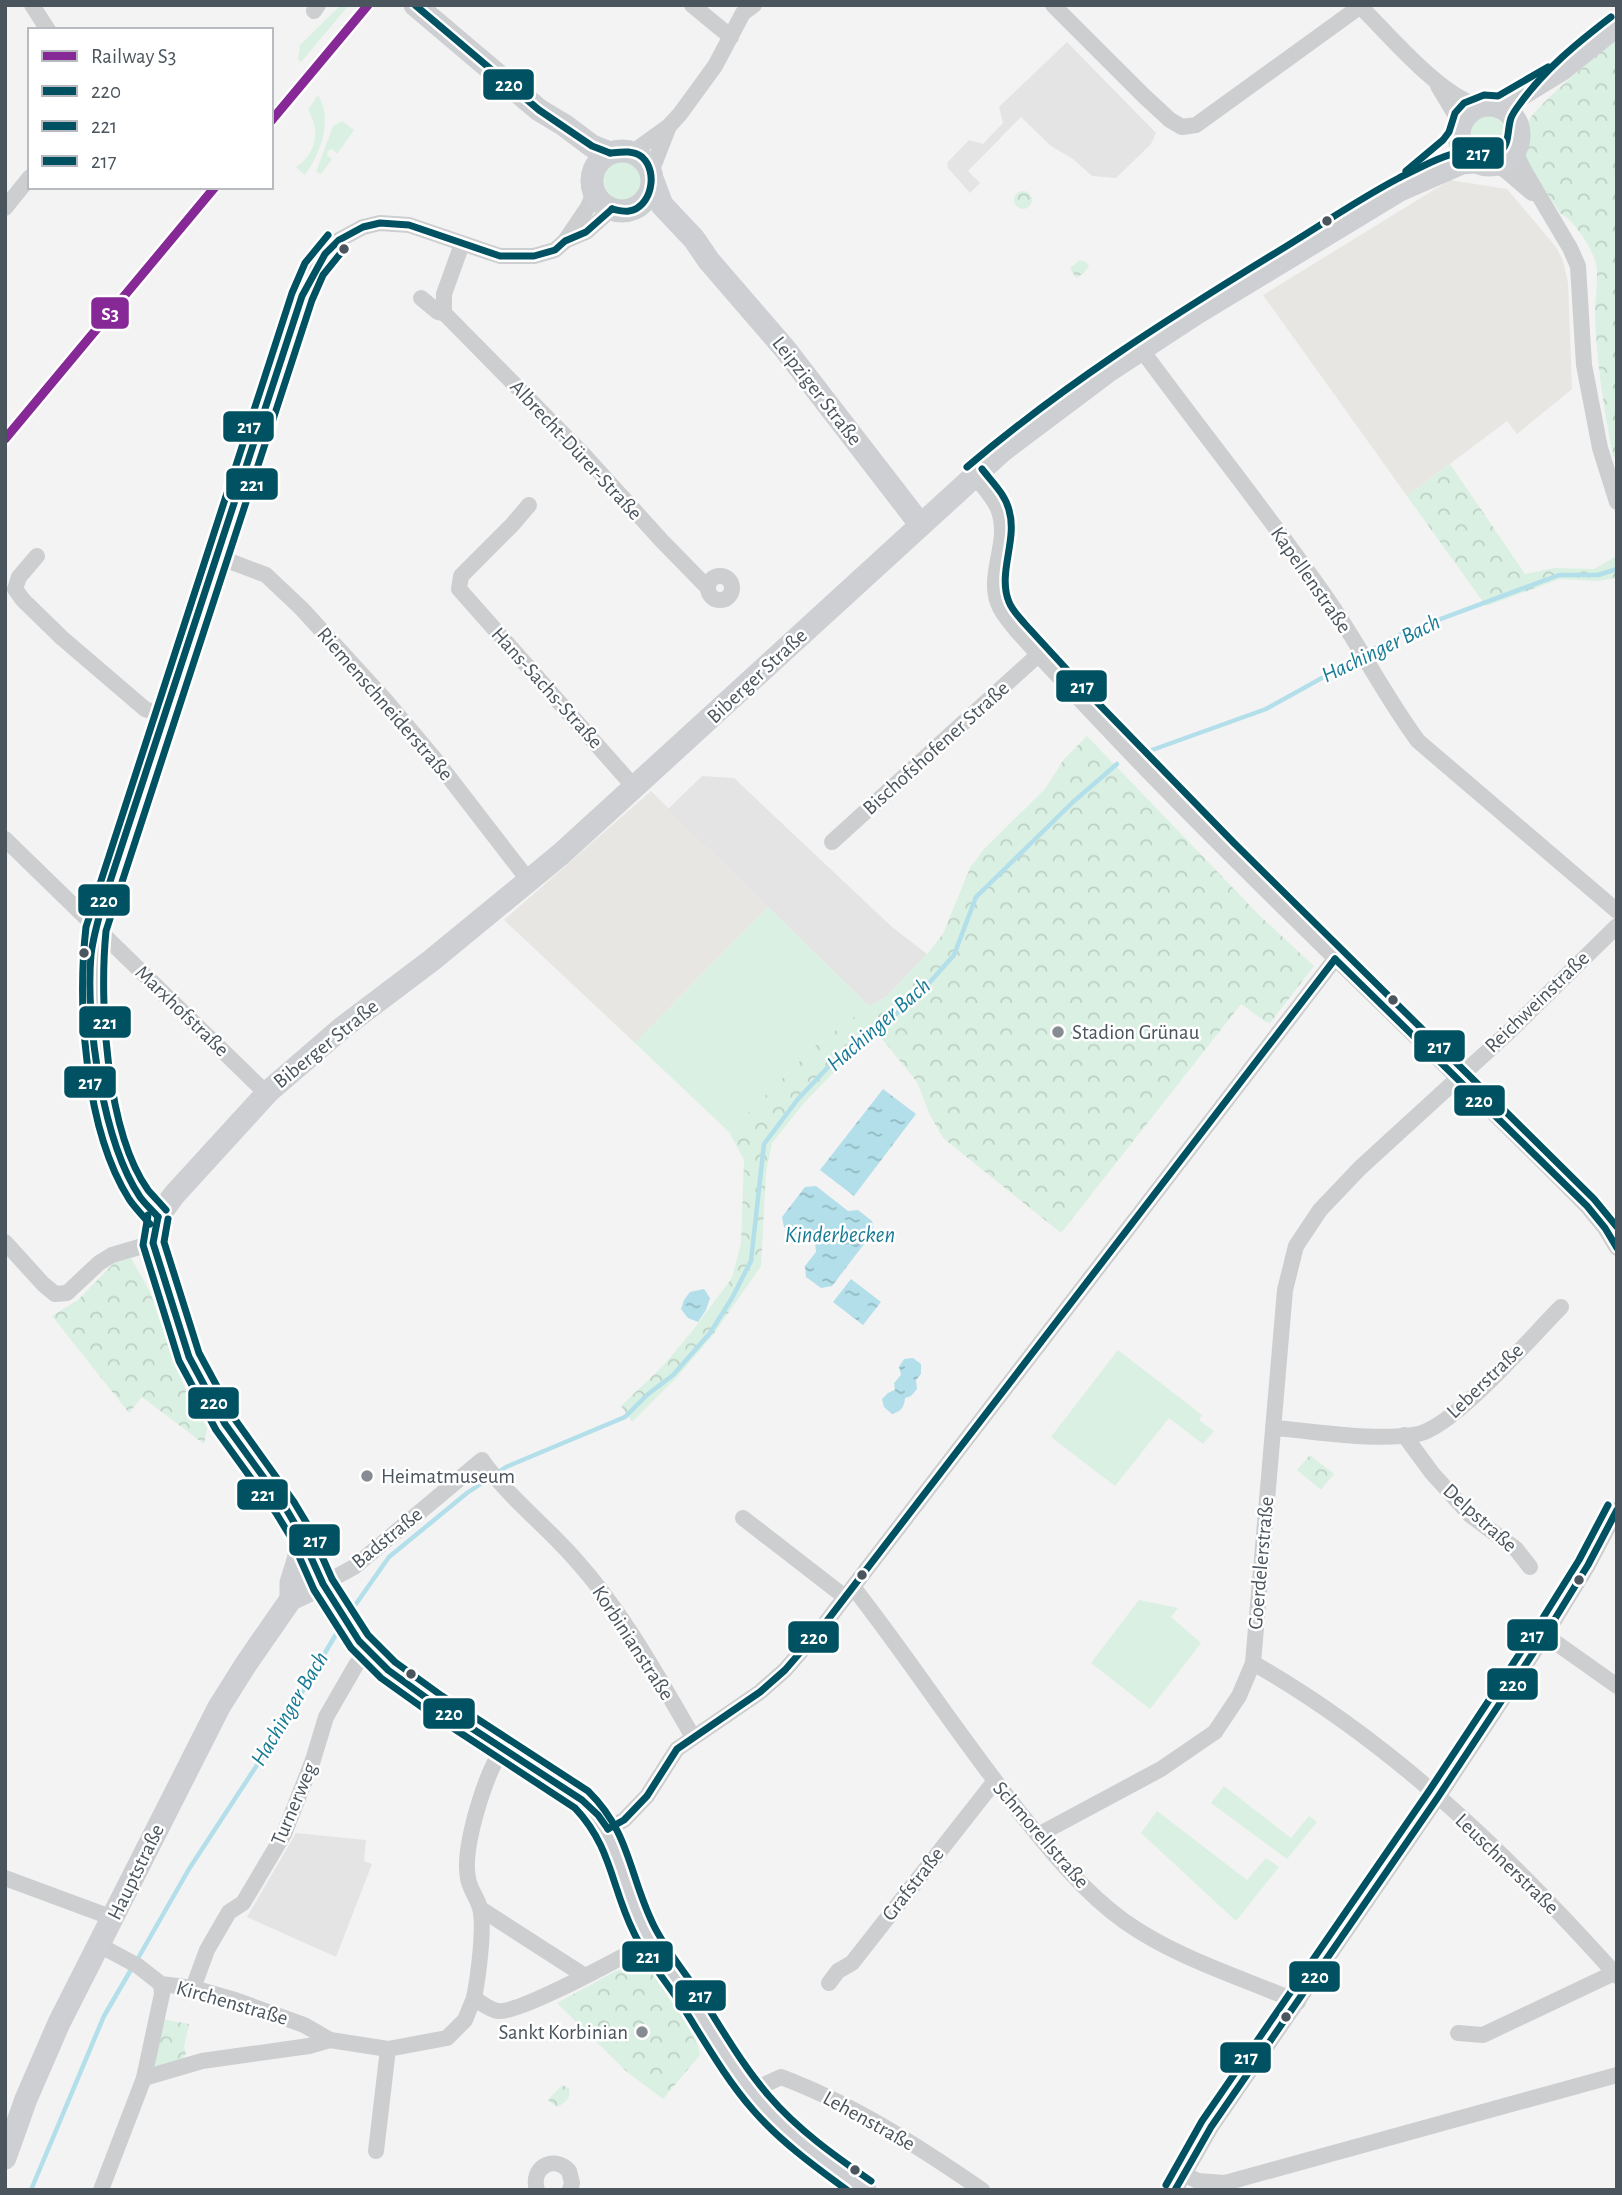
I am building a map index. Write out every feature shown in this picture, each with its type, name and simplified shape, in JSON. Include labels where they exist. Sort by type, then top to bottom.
[{"type":"main road","points":[[415,5],[539,110],[592,146],[621,153],[647,164],[652,177],[647,198],[622,209],[599,201],[582,158],[556,135],[539,110]]},
{"type":"main road","points":[[1561,70],[1464,118],[1459,132],[1466,155],[1485,163],[1504,162],[1531,105],[1561,70],[1617,25]]},
{"type":"main road","points":[[1490,107],[1508,112],[1517,137]]},
{"type":"main road","name":"Biberger Straße","points":[[1400,190],[1451,147],[1459,132]]},
{"type":"main road","points":[[594,183],[602,158],[621,153]]},
{"type":"main road","name":"Biberger Straße","points":[[158,1217],[174,1195],[266,1093],[342,1028],[432,960],[529,881],[635,788],[974,475],[1045,417],[1141,349],[1400,190],[1461,163],[1485,163]]},
{"type":"main road","name":"Leipziger Straße","points":[[652,177],[662,205],[694,239],[709,261],[785,349],[920,524]]},
{"type":"main road","name":"Leipziger Straße","points":[[622,209],[652,218],[709,261]]},
{"type":"main road","points":[[158,1217],[153,1243],[189,1357],[205,1391],[225,1424],[285,1507],[323,1584],[368,1652],[436,1705],[582,1800],[598,1815],[608,1829],[621,1861],[631,1899],[650,1942],[675,1975],[751,2091],[800,2141],[865,2190]]},
{"type":"main road","name":"Hauptstraße","points":[[291,1600],[292,1583],[299,1558],[299,1531]]},
{"type":"main road","name":"Hauptstraße","points":[[5,2158],[50,2043],[219,1707],[291,1600],[323,1584]]},
{"type":"street","points":[[32,5],[47,28]]},
{"type":"street","points":[[692,5],[731,37]]},
{"type":"street","points":[[1053,5],[1144,96],[1170,120],[1182,127],[1196,125],[1361,6],[1433,78],[1469,104],[1490,107]]},
{"type":"street","points":[[621,153],[669,126],[696,95],[746,8]]},
{"type":"street","points":[[1433,78],[1456,116],[1459,132]]},
{"type":"street","points":[[652,177],[669,126]]},
{"type":"street","points":[[1517,137],[1518,159],[1570,248],[1578,267],[1584,365],[1601,448],[1617,502]]},
{"type":"street","points":[[1485,163],[1505,170],[1542,201]]},
{"type":"street","points":[[5,208],[28,179]]},
{"type":"street","points":[[565,242],[589,207],[594,183]]},
{"type":"street","points":[[158,1217],[138,1193],[120,1152],[103,1096],[96,1051],[91,958],[96,929],[302,296],[325,254],[336,242],[351,233],[380,223],[409,225],[500,256],[519,257],[555,250],[622,209]]},
{"type":"street","points":[[444,313],[444,294],[462,244]]},
{"type":"street","name":"Albrecht-Dürer-Straße","points":[[444,294],[421,298],[438,312],[444,313],[584,454],[707,587]]},
{"type":"street","name":"Kapellenstraße","points":[[1141,349],[1314,581],[1364,656],[1395,710],[1418,741],[1617,911]]},
{"type":"street","points":[[974,475],[991,496],[1001,518],[1002,538],[995,573],[998,605],[1006,618],[1143,765],[1335,959],[1587,1206],[1617,1248]]},
{"type":"street","name":"Hans-Sachs-Straße","points":[[529,505],[461,576],[459,589],[635,788]]},
{"type":"street","points":[[37,556],[19,576],[15,589],[23,600],[62,638],[145,709],[164,716]]},
{"type":"street","name":"Riemenschneiderstraße","points":[[216,556],[266,575],[286,593],[386,701],[438,763],[529,881]]},
{"type":"street","name":"Bischofshofener Straße","points":[[832,842],[1038,655]]},
{"type":"street","name":"Marxhofstraße","points":[[5,839],[266,1093]]},
{"type":"street","name":"Reichweinstraße","points":[[1457,1078],[1512,1029],[1617,926]]},
{"type":"street","points":[[608,1829],[624,1820],[640,1804],[677,1749],[760,1692],[785,1670],[849,1592],[1335,959]]},
{"type":"street","name":"Goerdelerstraße","points":[[1038,1835],[1161,1769],[1214,1732],[1239,1696],[1252,1663],[1285,1290],[1296,1246],[1321,1210],[1360,1168],[1457,1078]]},
{"type":"street","points":[[5,1242],[55,1294],[67,1293],[111,1255],[153,1243]]},
{"type":"street","name":"Leberstraße","points":[[1273,1428],[1385,1437],[1434,1429],[1460,1409],[1560,1307]]},
{"type":"street","name":"Delpstraße","points":[[1404,1435],[1432,1473],[1470,1515],[1516,1549],[1530,1567]]},
{"type":"street","name":"Korbinianstraße","points":[[484,1464],[497,1481],[573,1556],[599,1588],[628,1626],[693,1737]]},
{"type":"street","name":"Badstraße","points":[[323,1584],[354,1567],[484,1464]]},
{"type":"street","points":[[1175,2190],[1212,2127],[1438,1797],[1545,1635],[1588,1565],[1617,1510]]},
{"type":"street","name":"Schmorellstraße","points":[[743,1518],[849,1592],[994,1782],[1082,1885],[1127,1923],[1182,1954],[1298,2002]]},
{"type":"street","points":[[1545,1635],[1617,1686]]},
{"type":"street","name":"Turnerweg","points":[[193,1989],[207,1950],[229,1912],[243,1903],[284,1834],[313,1760],[326,1717],[356,1665],[368,1652]]},
{"type":"street","name":"Leuschnerstraße","points":[[1252,1663],[1302,1691],[1343,1720],[1438,1797],[1558,1913],[1616,1975]]},
{"type":"street","points":[[144,2078],[202,2061],[309,2046],[330,2040],[388,2049],[447,2038],[465,2020],[478,1978],[481,1909],[468,1878],[468,1858],[475,1814],[491,1768],[502,1750]]},
{"type":"street","name":"Grafstraße","points":[[829,1983],[838,1971],[852,1963],[994,1782]]},
{"type":"street","points":[[5,1878],[113,1918]]},
{"type":"street","points":[[481,1909],[584,1976]]},
{"type":"street","points":[[474,1998],[496,2011],[510,2010],[650,1942]]},
{"type":"street","name":"Kirchenstraße","points":[[99,1945],[138,1966],[161,1984],[193,1989],[274,2013],[304,2025],[330,2040]]},
{"type":"street","points":[[1458,2033],[1483,2035],[1616,1975]]},
{"type":"street","points":[[102,2189],[144,2078],[162,1994],[161,1984]]},
{"type":"street","points":[[376,2151],[388,2049]]},
{"type":"street","points":[[1184,2174],[1198,2181],[1225,2183],[1617,2075]]},
{"type":"street","name":"Lehenstraße","points":[[751,2091],[781,2077],[813,2089],[900,2135],[982,2190]]},
{"type":"street","points":[[537,2190],[537,2173],[551,2162],[564,2166],[569,2171],[572,2183],[570,2190]]},
{"type":"shaded area","points":[[1067,42],[1156,133],[1151,144],[1116,178],[1092,176],[1073,159],[1051,146],[1021,117],[968,171],[980,183],[970,193],[948,168],[947,163],[969,140],[983,144],[1003,123],[999,107]]},
{"type":"shaded area","points":[[1450,180],[1507,189],[1556,247],[1563,261],[1568,283],[1572,389],[1517,434],[1507,421],[1407,496],[1263,295]]},
{"type":"shaded area","points":[[702,776],[734,778],[892,927],[927,954],[886,997],[869,1006],[668,809]]},
{"type":"shaded area","points":[[651,791],[768,907],[635,1043],[504,920]]},
{"type":"shaded area","points":[[296,1833],[366,1840],[364,1861],[372,1864],[336,1957],[247,1917]]},
{"type":"green space","points":[[341,5],[349,5],[301,62],[298,59],[300,45]]},
{"type":"green space","points":[[1617,39],[1617,460],[1613,456],[1599,367],[1595,312],[1596,264],[1582,235],[1571,221],[1560,213],[1526,161],[1525,141],[1528,122],[1542,104]]},
{"type":"green space","points":[[318,95],[325,115],[325,125],[316,157],[305,175],[296,167],[312,149],[315,134],[308,110]]},
{"type":"green space","points":[[1490,113],[1505,120],[1512,135],[1505,150],[1490,157],[1475,150],[1468,135],[1475,120]]},
{"type":"green space","points":[[342,121],[354,130],[337,154],[333,149],[328,151],[327,155],[332,159],[321,174],[316,172],[333,126]]},
{"type":"green space","points":[[624,161],[632,162],[638,167],[643,173],[643,189],[638,195],[632,200],[624,201],[616,200],[610,195],[605,189],[604,181],[605,173],[610,167],[616,162]]},
{"type":"green space","points":[[1023,191],[1029,194],[1032,200],[1029,206],[1023,209],[1017,206],[1014,200],[1017,194]]},
{"type":"green space","points":[[1080,260],[1089,266],[1076,278],[1070,268]]},
{"type":"green space","points":[[1450,464],[1525,574],[1554,568],[1594,569],[1617,556],[1617,578],[1598,581],[1560,579],[1486,606],[1407,496]]},
{"type":"green space","points":[[1087,736],[1259,915],[1314,966],[1270,1023],[1241,1004],[1061,1233],[943,1138],[930,1115],[917,1082],[878,1034],[838,1068],[804,1103],[772,1143],[766,1172],[761,1266],[713,1335],[677,1377],[632,1422],[621,1406],[663,1366],[732,1278],[741,1243],[744,1160],[729,1132],[817,1044],[869,1006],[886,997],[927,954],[943,934],[970,868],[984,849],[1045,789],[1064,759]]},
{"type":"green space","points":[[768,907],[869,1006],[817,1044],[729,1132],[635,1043]]},
{"type":"green space","points":[[131,1258],[150,1292],[177,1370],[207,1428],[204,1444],[142,1397],[129,1413],[52,1316],[78,1300],[114,1263]]},
{"type":"green space","points":[[1118,1350],[1202,1415],[1199,1420],[1214,1431],[1203,1444],[1169,1418],[1115,1486],[1051,1437]]},
{"type":"green space","points":[[1310,1455],[1334,1474],[1321,1490],[1297,1470]]},
{"type":"green space","points":[[1139,1600],[1178,1608],[1171,1617],[1201,1643],[1150,1709],[1091,1663]]},
{"type":"green space","points":[[1224,1786],[1291,1838],[1309,1816],[1317,1822],[1287,1859],[1211,1803]]},
{"type":"green space","points":[[1157,1811],[1247,1880],[1266,1858],[1279,1867],[1236,1921],[1141,1833]]},
{"type":"green space","points":[[637,1966],[647,1970],[664,1988],[680,2011],[698,2045],[700,2055],[663,2099],[627,2072],[557,2003],[616,1971]]},
{"type":"green space","points":[[160,2019],[189,2024],[184,2047],[186,2054],[182,2059],[157,2068],[154,2061]]},
{"type":"green space","points":[[562,2085],[569,2088],[569,2095],[565,2102],[557,2107],[548,2100]]},
{"type":"water","points":[[883,1089],[916,1114],[854,1196],[820,1170]]},
{"type":"water","name":"Kinderbecken","points":[[816,1186],[848,1211],[858,1210],[872,1221],[874,1231],[832,1286],[821,1288],[806,1277],[805,1266],[816,1252],[815,1242],[806,1235],[796,1236],[784,1227],[782,1217],[805,1187]]},
{"type":"water","points":[[851,1279],[881,1302],[863,1325],[833,1302]]},
{"type":"water","points":[[704,1289],[710,1298],[698,1322],[688,1318],[681,1309],[690,1292]]},
{"type":"water","points":[[913,1358],[921,1364],[921,1374],[916,1380],[917,1389],[905,1398],[900,1410],[892,1414],[884,1407],[882,1399],[895,1390],[894,1383],[901,1375],[899,1367],[904,1359]]},
{"type":"waterway","name":"Hachinger Bach","points":[[1152,750],[1266,709],[1403,633],[1559,575],[1598,575],[1617,569]]},
{"type":"waterway","name":"Hachinger Bach","points":[[351,1611],[389,1557],[467,1493],[506,1467],[625,1417],[673,1375],[710,1333],[751,1261],[764,1144],[798,1099],[831,1064],[914,1000],[954,955],[976,897],[1073,802],[1117,764]]},
{"type":"waterway","name":"Hachinger Bach","points":[[137,1960],[189,1869],[276,1736],[342,1624]]},
{"type":"waterway","name":"Hachinger Bach","points":[[31,2190],[104,2016],[132,1968]]},
{"type":"rail line","name":"S3","points":[[273,119],[368,5]]},
{"type":"rail line","name":"S3","points":[[5,439],[213,189]]},
{"type":"transit line","name":"220","points":[[415,5],[539,110],[592,146],[610,153]]},
{"type":"transit line","name":"217","points":[[967,467],[1003,437],[1115,355],[1366,196],[1446,156],[1462,152],[1499,152],[1507,142],[1512,116],[1529,92],[1562,58],[1611,17]]},
{"type":"transit line","name":"217","points":[[1406,171],[1443,140],[1449,132],[1455,113],[1464,103],[1484,95],[1498,96],[1548,67]]},
{"type":"transit line","name":"220","points":[[610,153],[631,152],[642,157],[650,171],[651,180],[647,197],[637,208],[627,211],[612,209]]},
{"type":"transit line","name":"220","points":[[158,1217],[140,1197],[127,1174],[107,1114],[99,1080],[91,1013],[92,948],[103,903],[302,296],[325,254],[339,240],[363,227],[380,223],[409,225],[500,256],[534,256],[555,250],[565,241],[586,232],[612,209]]},
{"type":"transit line","name":"217","points":[[150,1224],[129,1199],[114,1170],[102,1138],[94,1103],[84,1030],[83,959],[86,927],[292,293],[305,263],[328,235]]},
{"type":"transit line","name":"221","points":[[166,1210],[148,1190],[134,1165],[114,1101],[105,1028],[106,931],[312,300],[323,275],[344,249]]},
{"type":"transit line","name":"217","points":[[982,469],[1001,493],[1009,510],[1011,533],[1005,580],[1010,605],[1018,616],[1093,698],[1234,843],[1594,1199],[1617,1227]]},
{"type":"transit line","name":"220","points":[[1335,959],[1587,1206],[1617,1248]]},
{"type":"transit line","name":"220","points":[[608,1829],[624,1820],[647,1796],[677,1749],[760,1692],[785,1670],[823,1626],[1335,959]]},
{"type":"transit line","name":"221","points":[[148,1215],[143,1245],[179,1361],[216,1430],[290,1536],[314,1590],[351,1648],[381,1678],[575,1808],[597,1838],[626,1916],[639,1942],[733,2085],[774,2132],[847,2190]]},
{"type":"transit line","name":"220","points":[[158,1217],[153,1243],[189,1357],[225,1424],[285,1507],[323,1584],[359,1641],[388,1670],[436,1705],[582,1800],[608,1829]]},
{"type":"transit line","name":"217","points":[[168,1219],[164,1242],[199,1353],[234,1418],[309,1527],[332,1579],[368,1635],[395,1662],[442,1696],[588,1791],[602,1806],[621,1838],[645,1906],[658,1933],[750,2072],[792,2120],[871,2181]]},
{"type":"transit line","name":"217","points":[[1166,2185],[1202,2121],[1429,1791],[1536,1629],[1579,1560],[1608,1505]]},
{"type":"transit line","name":"220","points":[[1175,2190],[1211,2127],[1438,1797],[1545,1635],[1588,1565],[1617,1510]]},
{"type":"place","name":"Stadion Grünau","points":[[1058,1032]]},
{"type":"place","name":"Heimatmuseum","points":[[367,1476]]},
{"type":"place","name":"Sankt Korbinian","points":[[642,2032]]}]
